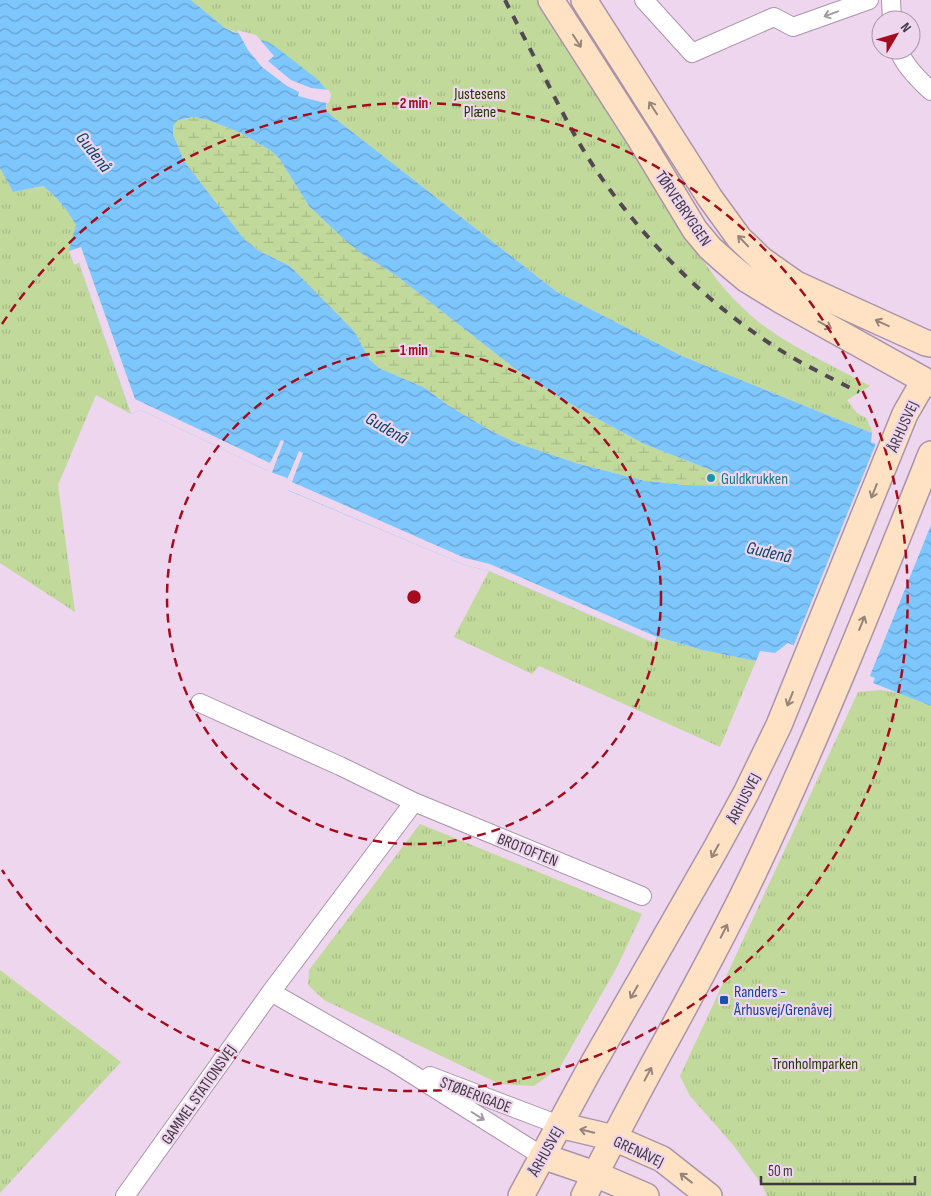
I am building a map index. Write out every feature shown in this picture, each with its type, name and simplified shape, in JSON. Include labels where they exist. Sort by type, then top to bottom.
[{"type":"main road","name":"TØRVEBRYGGEN","points":[[551,0],[640,139],[695,230],[710,248],[746,279],[782,301],[929,381]]},
{"type":"main road","name":"TØRVEBRYGGEN","points":[[584,0],[710,198],[739,238],[762,260],[796,284],[929,345]]},
{"type":"main road","name":"ÅRHUSVEJ","points":[[521,1196],[587,1074],[746,793],[779,725],[905,414],[929,381]]},
{"type":"main road","points":[[584,1196],[753,874],[793,788],[844,668],[930,457]]},
{"type":"main road","name":"GRENÅVEJ","points":[[559,1125],[614,1138],[662,1159],[709,1196]]},
{"type":"main road","points":[[542,1156],[595,1174],[646,1196]]},
{"type":"street","points":[[644,0],[692,53],[774,17],[793,27],[869,0]]},
{"type":"street","points":[[904,60],[931,91]]},
{"type":"street","name":"BROTOFTEN","points":[[200,704],[340,766],[414,802],[642,896]]},
{"type":"street","points":[[271,992],[414,802]]},
{"type":"street","name":"STØBERIGADE","points":[[271,992],[392,1062],[542,1156]]},
{"type":"street","name":"GAMMEL STATIONSVEJ","points":[[125,1196],[271,992]]},
{"type":"street","name":"STØBERIGADE","points":[[392,1062],[559,1125]]},
{"type":"green space","name":"Justesens Plæne","points":[[191,0],[537,0],[694,246],[722,286],[757,321],[787,342],[870,386],[847,400],[857,413],[866,418],[872,433],[682,356],[557,292],[332,116],[326,110],[328,99],[243,35],[225,28]]},
{"type":"green space","points":[[194,117],[208,120],[239,132],[270,150],[279,158],[309,206],[364,255],[397,276],[514,368],[569,403],[644,444],[729,477],[732,483],[728,486],[686,485],[645,481],[576,463],[517,443],[493,432],[449,406],[425,388],[379,368],[370,360],[354,331],[290,266],[259,251],[244,239],[184,161],[173,134],[173,126],[178,120]]},
{"type":"green space","points":[[0,168],[13,192],[43,186],[62,204],[77,225],[69,251],[79,263],[131,414],[96,395],[58,485],[75,612],[0,563]]},
{"type":"green space","points":[[489,571],[654,643],[657,637],[702,650],[756,661],[720,747],[539,666],[532,674],[454,637]]},
{"type":"green space","name":"Tronholmparken","points":[[880,690],[899,693],[931,706],[931,1196],[767,1196],[762,1185],[734,1146],[690,1096],[680,1076],[858,692]]},
{"type":"green space","points":[[420,824],[642,914],[617,967],[560,1067],[534,1086],[500,1084],[324,1000],[308,985],[309,970]]},
{"type":"green space","points":[[0,970],[121,1062],[0,1193]]},
{"type":"water","name":"Gudenå","points":[[0,0],[191,0],[225,28],[268,42],[317,79],[326,91],[326,110],[332,116],[557,292],[682,356],[872,433],[871,442],[931,466],[931,706],[873,683],[875,678],[788,643],[775,653],[760,651],[756,661],[702,650],[658,637],[655,643],[489,571],[465,565],[287,490],[287,478],[268,471],[141,410],[131,414],[79,263],[74,265],[69,250],[76,225],[53,194],[43,186],[13,192],[0,168]],"holes":[[[194,117],[208,120],[239,132],[270,150],[279,158],[309,206],[347,242],[397,276],[514,368],[569,403],[644,444],[729,477],[732,483],[728,486],[686,485],[645,481],[576,463],[517,443],[493,432],[449,406],[425,388],[379,368],[370,360],[354,331],[290,266],[259,251],[244,239],[184,161],[173,134],[173,126],[178,120]]]},
{"type":"pier","points":[[237,30],[256,35],[274,56],[268,61],[291,80],[311,88],[329,90],[331,95],[329,103],[298,96],[299,92],[287,86],[262,67],[248,50]]},
{"type":"pier","points":[[81,247],[135,399],[270,463],[281,440],[284,441],[271,475],[268,471],[141,410],[131,414],[79,263],[74,265],[69,251]]},
{"type":"pier","points":[[877,441],[931,463],[931,525],[869,678],[793,647]]},
{"type":"pier","points":[[299,451],[303,453],[292,482],[465,558],[490,564],[657,637],[655,643],[489,571],[465,565],[288,490],[286,492],[285,484]]},
{"type":"railway","points":[[505,0],[589,160],[639,227],[688,278],[743,324],[772,345],[802,363],[859,392]]},
{"type":"place","name":"Guldkrukken","points":[[711,478]]},
{"type":"place","name":"Randers - Århusvej/Grenåvej","points":[[724,1000]]}]
